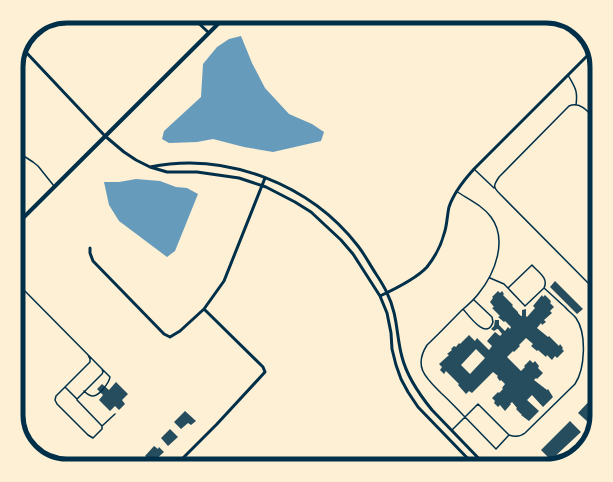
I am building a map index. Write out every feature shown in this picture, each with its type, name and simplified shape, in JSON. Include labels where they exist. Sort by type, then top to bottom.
[{"type":"main road","points":[[23,218],[219,23]]},
{"type":"street","points":[[198,23],[209,33]]},
{"type":"street","points":[[25,51],[105,136],[136,160],[150,167],[167,172],[197,172],[239,178],[262,186],[312,212],[353,254],[380,296],[387,313],[392,349],[396,365],[408,392],[418,407],[468,459]]},
{"type":"street","points":[[380,296],[396,288],[426,268],[440,246],[449,207],[456,191],[474,169],[588,54]]},
{"type":"street","points":[[150,167],[173,163],[188,163],[210,164],[242,170],[288,188],[308,200],[334,221],[366,258],[387,292],[396,317],[402,358],[408,375],[432,410],[479,459]]},
{"type":"street","points":[[90,248],[93,261],[164,334],[170,337],[180,331],[204,309],[224,281],[265,178]]},
{"type":"street","points":[[182,459],[265,372],[263,367],[204,309]]},
{"type":"lane","points":[[568,75],[577,94],[576,105]]},
{"type":"lane","points":[[495,188],[494,185],[499,177],[568,106],[573,104],[582,106],[590,114]]},
{"type":"lane","points":[[23,156],[38,166],[55,186]]},
{"type":"lane","points":[[474,169],[495,188],[590,285]]},
{"type":"lane","points":[[456,191],[484,209],[491,216],[495,224],[499,239],[499,246],[496,260],[481,291],[474,300],[427,345],[422,354],[422,369],[425,376],[496,449],[509,435]]},
{"type":"lane","points":[[489,277],[502,283],[526,306],[544,288],[546,284],[545,279],[532,265],[508,288]]},
{"type":"lane","points":[[452,430],[478,404],[509,435],[517,437],[520,436],[530,429],[575,384],[582,366],[584,353],[579,325],[576,318],[544,288]]},
{"type":"lane","points":[[23,289],[110,377],[109,383],[95,396],[84,391]]},
{"type":"lane","points":[[463,309],[482,328],[490,328],[493,324],[492,317],[474,300]]},
{"type":"lane","points":[[88,355],[90,362],[56,396],[55,400],[57,404],[91,438],[94,437],[102,429],[102,426],[115,414]]},
{"type":"lane","points":[[77,399],[102,374],[102,369]]},
{"type":"lane","points":[[65,387],[102,426]]},
{"type":"water","points":[[241,36],[252,63],[265,88],[289,114],[312,124],[324,132],[321,141],[273,152],[244,147],[213,139],[197,142],[169,143],[162,139],[164,131],[201,97],[203,64],[217,47],[229,39]]},
{"type":"water","points":[[136,179],[160,181],[176,187],[187,188],[198,194],[175,251],[167,257],[119,221],[109,205],[104,182],[119,182]]},
{"type":"building","points":[[555,281],[583,309],[577,314],[550,287]]},
{"type":"building","points":[[498,291],[500,293],[502,291],[504,294],[503,295],[521,316],[522,310],[526,309],[527,317],[535,308],[533,306],[542,295],[543,297],[545,295],[550,300],[550,303],[554,307],[550,311],[552,313],[544,320],[546,322],[542,325],[541,323],[537,328],[548,337],[549,336],[559,346],[560,344],[564,351],[557,358],[555,356],[552,360],[547,355],[546,357],[531,346],[533,344],[526,338],[514,352],[513,351],[507,357],[521,371],[530,360],[533,363],[535,361],[539,366],[538,368],[543,373],[534,380],[547,390],[548,389],[553,397],[543,407],[532,395],[527,400],[539,411],[529,421],[521,415],[512,402],[505,411],[500,405],[498,407],[494,403],[495,401],[492,398],[503,389],[502,388],[505,384],[499,380],[497,377],[498,376],[493,372],[472,393],[469,391],[466,394],[458,385],[459,384],[446,371],[444,374],[440,370],[442,367],[439,364],[449,355],[447,354],[452,350],[451,349],[454,346],[456,347],[459,343],[460,344],[469,335],[475,341],[477,338],[489,350],[492,346],[487,341],[495,332],[500,336],[502,334],[498,329],[494,331],[491,329],[494,326],[495,320],[499,320],[499,325],[505,331],[508,327],[510,329],[511,327],[498,317],[500,316],[492,308],[494,307],[490,302],[493,298],[492,297]],"holes":[[[476,349],[485,358],[470,374],[461,365]]]},
{"type":"building","points":[[116,382],[128,394],[122,400],[125,404],[119,410],[115,406],[110,411],[99,400],[103,395],[97,389],[102,384],[109,390]]},
{"type":"building","points":[[590,400],[589,423],[578,413]]},
{"type":"building","points":[[185,411],[196,421],[191,425],[188,423],[181,429],[174,422]]},
{"type":"building","points":[[570,421],[581,432],[553,458],[550,459],[541,450]]},
{"type":"building","points":[[170,429],[178,437],[168,446],[161,438]]},
{"type":"building","points":[[154,446],[158,449],[159,447],[164,452],[156,459],[148,459],[145,456]]}]
